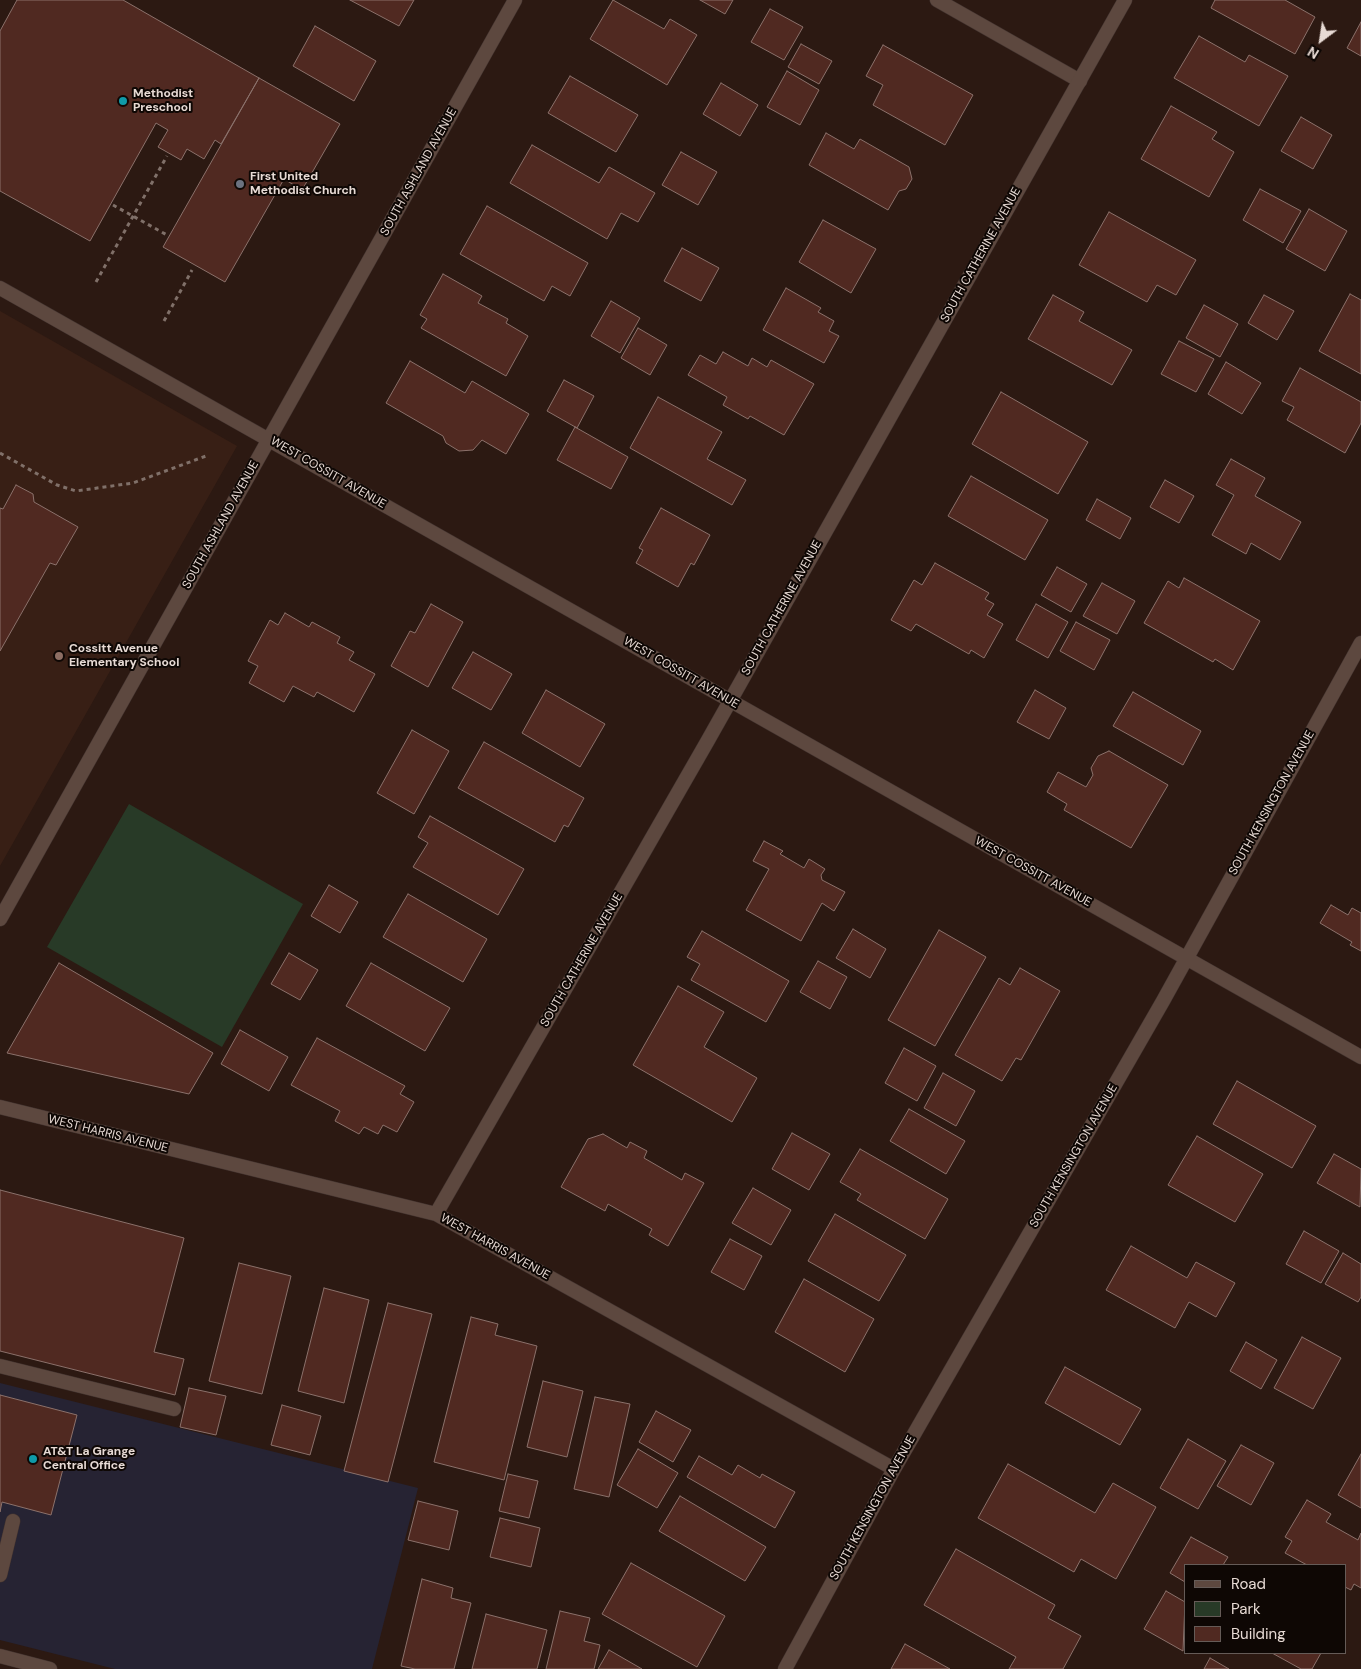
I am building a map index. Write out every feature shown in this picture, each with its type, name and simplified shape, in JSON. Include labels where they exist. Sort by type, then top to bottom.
[{"type":"street","name":"SOUTH ASHLAND AVENUE","points":[[0,919],[515,0]]},
{"type":"street","points":[[937,0],[1080,81]]},
{"type":"street","name":"SOUTH CATHERINE AVENUE","points":[[436,1214],[730,701],[1126,0]]},
{"type":"street","name":"WEST COSSITT AVENUE","points":[[0,288],[1361,1058]]},
{"type":"street","name":"SOUTH KENSINGTON AVENUE","points":[[785,1669],[894,1469],[1186,959],[1361,643]]},
{"type":"street","name":"WEST HARRIS AVENUE","points":[[0,1108],[436,1214],[894,1469]]},
{"type":"street","points":[[0,1366],[174,1409]]},
{"type":"street","points":[[0,1575],[13,1521]]},
{"type":"street","points":[[0,1656],[50,1669]]},
{"type":"path","points":[[96,282],[167,156]]},
{"type":"path","points":[[113,205],[167,235]]},
{"type":"path","points":[[164,321],[192,270]]},
{"type":"path","points":[[0,453],[57,485],[76,491],[133,483],[206,456]]},
{"type":"shaded area","name":"Cossitt Avenue Elementary School","points":[[0,311],[237,446],[0,866]]},
{"type":"shaded area","points":[[0,1383],[418,1488],[372,1669],[115,1669],[0,1640]]},
{"type":"green space","points":[[129,804],[303,904],[222,1047],[47,947]]},
{"type":"building","name":"Methodist Preschool","points":[[17,0],[123,0],[259,78],[221,144],[215,140],[204,159],[187,149],[181,160],[158,147],[168,130],[156,123],[90,241],[0,191],[0,31]]},
{"type":"building","points":[[350,0],[414,0],[399,26]]},
{"type":"building","points":[[613,0],[664,29],[670,19],[697,35],[667,85],[590,39]]},
{"type":"building","points":[[700,0],[733,0],[725,14]]},
{"type":"building","points":[[1215,0],[1285,0],[1315,17],[1295,54],[1211,8]]},
{"type":"building","points":[[770,9],[803,27],[784,60],[751,42]]},
{"type":"building","points":[[1361,22],[1361,56],[1347,48]]},
{"type":"building","points":[[315,26],[376,61],[354,101],[293,66]]},
{"type":"building","points":[[1199,36],[1245,62],[1249,55],[1288,76],[1259,126],[1174,78]]},
{"type":"building","points":[[801,44],[832,61],[819,84],[788,67]]},
{"type":"building","points":[[883,45],[973,95],[945,145],[873,105],[883,85],[866,76]]},
{"type":"building","points":[[787,71],[819,90],[800,125],[767,107]]},
{"type":"building","points":[[570,76],[638,115],[616,152],[548,113]]},
{"type":"building","name":"First United Methodist Church","points":[[259,78],[340,124],[302,190],[284,179],[225,282],[163,247]]},
{"type":"building","points":[[721,83],[758,105],[740,136],[703,114]]},
{"type":"building","points":[[1171,106],[1217,132],[1212,139],[1234,152],[1209,197],[1141,159]]},
{"type":"building","points":[[1301,117],[1332,135],[1313,169],[1281,151]]},
{"type":"building","points":[[826,133],[854,149],[860,139],[909,167],[912,179],[906,189],[899,191],[888,210],[809,165]]},
{"type":"building","points":[[532,145],[599,183],[609,167],[655,193],[638,222],[621,213],[607,239],[510,183]]},
{"type":"building","points":[[681,152],[717,172],[698,205],[662,185]]},
{"type":"building","points":[[1260,189],[1301,211],[1283,243],[1243,220]]},
{"type":"building","points":[[487,206],[588,263],[570,296],[552,286],[544,301],[460,254]]},
{"type":"building","points":[[1309,209],[1347,231],[1325,271],[1286,249]]},
{"type":"building","points":[[1109,212],[1196,260],[1176,295],[1157,285],[1147,302],[1079,265]]},
{"type":"building","points":[[823,220],[876,249],[851,293],[799,262]]},
{"type":"building","points":[[682,248],[719,268],[701,301],[664,281]]},
{"type":"building","points":[[443,274],[482,296],[478,303],[508,319],[506,323],[528,336],[506,376],[421,328],[427,319],[420,315]]},
{"type":"building","points":[[786,288],[821,308],[818,312],[834,321],[829,331],[839,336],[824,363],[763,330]]},
{"type":"building","points":[[1350,294],[1361,300],[1361,374],[1319,351]]},
{"type":"building","points":[[1053,295],[1084,312],[1079,321],[1132,350],[1112,385],[1028,339]]},
{"type":"building","points":[[1264,295],[1294,311],[1277,340],[1248,323]]},
{"type":"building","points":[[611,301],[640,318],[620,353],[591,336]]},
{"type":"building","points":[[1204,305],[1238,324],[1220,357],[1186,338]]},
{"type":"building","points":[[638,328],[667,345],[650,375],[621,358]]},
{"type":"building","points":[[1179,341],[1214,359],[1196,392],[1161,374]]},
{"type":"building","points":[[723,352],[748,366],[752,358],[767,367],[771,360],[814,384],[784,435],[750,416],[748,419],[723,405],[727,397],[688,375],[700,355],[716,364]]},
{"type":"building","points":[[410,361],[465,393],[472,381],[529,414],[506,454],[482,440],[473,450],[459,451],[446,443],[443,436],[386,403]]},
{"type":"building","points":[[1226,362],[1261,383],[1242,414],[1208,394]]},
{"type":"building","points":[[1300,368],[1361,402],[1361,423],[1345,453],[1287,420],[1294,407],[1282,401]]},
{"type":"building","points":[[564,380],[594,396],[577,428],[547,411]]},
{"type":"building","points":[[1001,392],[1088,442],[1058,494],[972,444]]},
{"type":"building","points":[[658,397],[722,432],[707,459],[746,480],[732,505],[630,448]]},
{"type":"building","points":[[575,427],[628,457],[611,489],[557,460]]},
{"type":"building","points":[[1231,459],[1265,478],[1255,496],[1301,522],[1280,560],[1251,543],[1246,554],[1212,535],[1234,495],[1216,485]]},
{"type":"building","points":[[971,476],[1048,520],[1025,560],[948,516]]},
{"type":"building","points":[[1165,480],[1194,496],[1179,523],[1150,507]]},
{"type":"building","points":[[16,485],[33,494],[34,502],[78,527],[56,565],[50,563],[0,651],[0,508],[3,509]]},
{"type":"building","points":[[1097,499],[1131,518],[1120,539],[1086,520]]},
{"type":"building","points":[[661,508],[710,535],[694,565],[691,563],[678,587],[636,563],[643,550],[639,548]]},
{"type":"building","points":[[935,563],[989,593],[985,599],[994,604],[987,615],[1003,624],[984,658],[971,650],[969,654],[916,624],[911,631],[891,620],[914,580],[922,585]]},
{"type":"building","points":[[1057,567],[1087,584],[1071,612],[1041,595]]},
{"type":"building","points":[[1184,578],[1260,621],[1233,670],[1215,659],[1213,662],[1144,623],[1168,581],[1179,588]]},
{"type":"building","points":[[1102,583],[1135,601],[1117,634],[1083,616]]},
{"type":"building","points":[[431,604],[463,622],[428,687],[391,666],[410,631],[415,633]]},
{"type":"building","points":[[1036,604],[1068,622],[1048,658],[1016,640]]},
{"type":"building","points":[[285,613],[309,627],[312,622],[340,637],[337,643],[354,652],[349,660],[375,674],[354,712],[317,692],[314,697],[293,686],[284,702],[249,683],[258,666],[248,661],[270,620],[278,625]]},
{"type":"building","points":[[1076,622],[1110,640],[1094,670],[1060,651]]},
{"type":"building","points":[[473,652],[512,674],[491,710],[452,688]]},
{"type":"building","points":[[546,690],[605,724],[580,767],[522,733]]},
{"type":"building","points":[[1035,690],[1066,708],[1049,739],[1017,722]]},
{"type":"building","points":[[1133,692],[1201,731],[1183,765],[1113,726]]},
{"type":"building","points":[[412,730],[449,751],[414,814],[377,793]]},
{"type":"building","points":[[484,742],[584,798],[568,827],[564,825],[555,842],[458,788]]},
{"type":"building","points":[[1109,751],[1168,785],[1131,848],[1064,810],[1067,804],[1047,792],[1058,772],[1086,787],[1093,775],[1091,768],[1098,756]]},
{"type":"building","points":[[430,816],[524,869],[498,915],[413,867],[428,843],[418,837]]},
{"type":"building","points":[[764,841],[783,851],[780,854],[804,868],[809,859],[825,869],[821,875],[822,880],[845,892],[834,911],[822,903],[801,941],[746,910],[769,869],[753,861]]},
{"type":"building","points":[[329,885],[358,902],[340,933],[311,916]]},
{"type":"building","points":[[408,894],[487,939],[463,982],[383,937]]},
{"type":"building","points":[[1331,905],[1348,915],[1352,908],[1361,913],[1361,951],[1350,945],[1352,942],[1320,923]]},
{"type":"building","points":[[853,929],[886,949],[870,978],[836,958]]},
{"type":"building","points":[[939,930],[986,957],[935,1046],[888,1020]]},
{"type":"building","points":[[702,931],[789,981],[766,1022],[691,980],[700,964],[687,957]]},
{"type":"building","points":[[289,953],[318,970],[300,1000],[271,984]]},
{"type":"building","points":[[818,961],[847,977],[830,1009],[800,992]]},
{"type":"building","points":[[59,963],[213,1053],[189,1094],[7,1053]]},
{"type":"building","points":[[371,963],[450,1008],[425,1051],[346,1006]]},
{"type":"building","points":[[1020,968],[1060,991],[1021,1060],[1016,1058],[1002,1081],[955,1055],[999,978],[1010,985]]},
{"type":"building","points":[[678,986],[724,1012],[704,1047],[757,1078],[732,1122],[633,1065]]},
{"type":"building","points":[[240,1030],[288,1057],[269,1091],[221,1064]]},
{"type":"building","points":[[317,1038],[405,1086],[400,1094],[414,1102],[397,1132],[383,1125],[378,1134],[364,1127],[359,1134],[335,1121],[340,1111],[291,1085]]},
{"type":"building","points":[[904,1048],[936,1066],[917,1101],[885,1083]]},
{"type":"building","points":[[943,1073],[975,1091],[956,1126],[924,1108]]},
{"type":"building","points":[[1237,1081],[1316,1126],[1292,1168],[1213,1124]]},
{"type":"building","points":[[909,1109],[965,1141],[946,1174],[890,1141]]},
{"type":"building","points":[[792,1133],[830,1154],[809,1190],[772,1169]]},
{"type":"building","points":[[603,1134],[627,1148],[630,1142],[647,1151],[644,1158],[682,1180],[685,1173],[704,1183],[668,1246],[649,1235],[652,1229],[608,1204],[605,1211],[561,1187],[588,1139]]},
{"type":"building","points":[[1197,1136],[1263,1174],[1235,1222],[1168,1185]]},
{"type":"building","points":[[860,1149],[948,1199],[925,1239],[857,1200],[861,1194],[840,1182]]},
{"type":"building","points":[[1334,1154],[1361,1169],[1360,1207],[1317,1183]]},
{"type":"building","points":[[753,1188],[791,1210],[771,1245],[732,1223]]},
{"type":"building","points":[[0,1190],[184,1238],[154,1352],[184,1359],[175,1395],[0,1351]]},
{"type":"building","points":[[835,1214],[906,1255],[879,1301],[808,1261]]},
{"type":"building","points":[[1304,1231],[1339,1251],[1321,1283],[1286,1264]]},
{"type":"building","points":[[730,1239],[762,1256],[744,1290],[711,1272]]},
{"type":"building","points":[[1131,1246],[1187,1278],[1196,1262],[1235,1283],[1216,1317],[1189,1302],[1175,1328],[1106,1290]]},
{"type":"building","points":[[1343,1253],[1361,1264],[1361,1297],[1358,1302],[1325,1284]]},
{"type":"building","points":[[239,1263],[291,1276],[262,1394],[209,1381]]},
{"type":"building","points":[[804,1279],[874,1319],[845,1372],[775,1332]]},
{"type":"building","points":[[324,1288],[369,1300],[344,1403],[298,1391]]},
{"type":"building","points":[[388,1303],[432,1314],[388,1482],[344,1471]]},
{"type":"building","points":[[471,1317],[498,1324],[495,1335],[537,1346],[504,1480],[434,1462]]},
{"type":"building","points":[[1302,1337],[1341,1358],[1313,1409],[1274,1388]]},
{"type":"building","points":[[1246,1342],[1277,1360],[1261,1389],[1230,1371]]},
{"type":"building","points":[[1065,1367],[1141,1409],[1120,1445],[1045,1403]]},
{"type":"building","points":[[543,1381],[583,1391],[567,1457],[527,1447]]},
{"type":"building","points":[[189,1388],[226,1396],[216,1435],[180,1427]]},
{"type":"building","name":"AT&T La Grange Central Office","points":[[0,1395],[77,1415],[51,1515],[2,1502],[0,1512]]},
{"type":"building","points":[[595,1397],[630,1404],[609,1497],[574,1489]]},
{"type":"building","points":[[282,1405],[321,1416],[310,1455],[271,1445]]},
{"type":"building","points":[[656,1411],[691,1430],[673,1462],[639,1442]]},
{"type":"building","points":[[1188,1439],[1226,1461],[1198,1509],[1160,1488]]},
{"type":"building","points":[[1241,1445],[1274,1463],[1251,1505],[1217,1486]]},
{"type":"building","points":[[638,1449],[678,1473],[657,1508],[617,1485]]},
{"type":"building","points":[[1361,1454],[1361,1508],[1338,1495]]},
{"type":"building","points":[[699,1456],[732,1475],[738,1465],[760,1478],[762,1474],[795,1492],[775,1528],[687,1477]]},
{"type":"building","points":[[1008,1464],[1095,1513],[1113,1483],[1156,1507],[1116,1579],[1081,1559],[1074,1572],[978,1518]]},
{"type":"building","points":[[508,1474],[538,1481],[529,1518],[499,1511]]},
{"type":"building","points":[[680,1496],[766,1547],[745,1581],[659,1531]]},
{"type":"building","points":[[1307,1500],[1331,1514],[1326,1522],[1358,1540],[1361,1533],[1361,1588],[1354,1584],[1351,1590],[1346,1588],[1346,1564],[1305,1564],[1285,1553],[1292,1541],[1285,1537]]},
{"type":"building","points":[[418,1501],[458,1511],[449,1550],[408,1540]]},
{"type":"building","points":[[500,1518],[540,1528],[531,1567],[490,1557]]},
{"type":"building","points":[[1191,1537],[1228,1557],[1224,1564],[1184,1564],[1184,1581],[1170,1573]]},
{"type":"building","points":[[956,1549],[1055,1605],[1048,1618],[1081,1636],[1063,1669],[1009,1669],[1016,1657],[924,1605]]},
{"type":"building","points":[[631,1563],[725,1616],[697,1667],[602,1614]]},
{"type":"building","points":[[422,1579],[453,1588],[451,1598],[471,1603],[454,1669],[415,1669],[401,1666]]},
{"type":"building","points":[[1166,1591],[1184,1601],[1183,1651],[1144,1629]]},
{"type":"building","points":[[560,1611],[590,1618],[584,1641],[600,1645],[594,1669],[546,1669]]},
{"type":"building","points":[[486,1614],[547,1630],[537,1669],[472,1669]]},
{"type":"building","points":[[905,1644],[950,1669],[891,1669]]},
{"type":"building","points":[[609,1650],[642,1669],[598,1669]]},
{"type":"building","points":[[1274,1654],[1320,1654],[1312,1669],[1301,1669]]},
{"type":"building","points":[[1210,1658],[1229,1669],[1204,1669]]},
{"type":"place","name":"Methodist Preschool","points":[[123,101]]},
{"type":"place","name":"First United Methodist Church","points":[[240,184]]},
{"type":"place","name":"Cossitt Avenue Elementary School","points":[[59,656]]},
{"type":"place","name":"AT&T La Grange Central Office","points":[[33,1459]]}]
